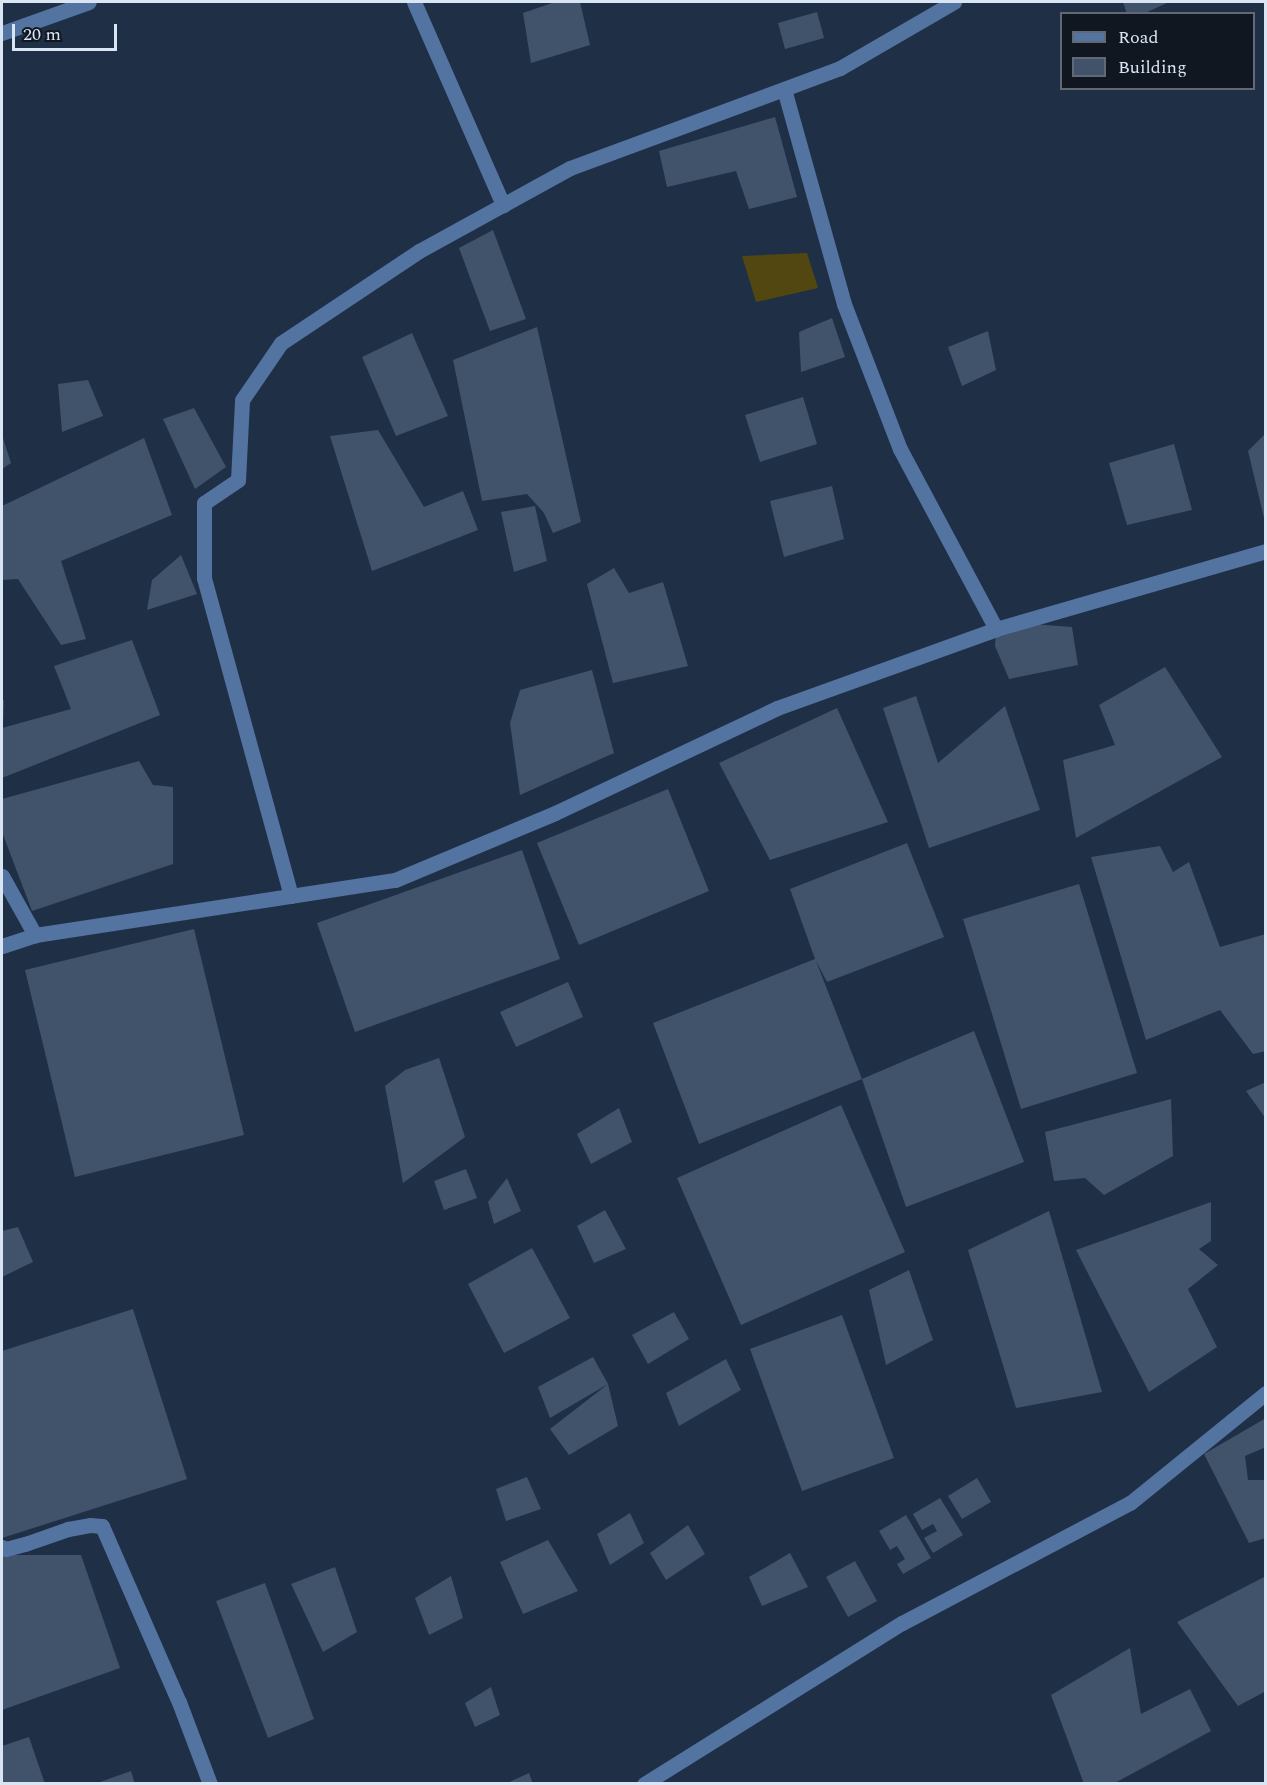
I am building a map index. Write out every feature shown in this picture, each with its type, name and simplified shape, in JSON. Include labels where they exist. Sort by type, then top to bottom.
[{"type":"street","points":[[2,33],[88,2]]},
{"type":"street","points":[[414,2],[503,205]]},
{"type":"street","points":[[291,896],[204,578],[204,503],[238,480],[242,400],[281,343],[419,251],[570,168],[840,68],[954,2]]},
{"type":"street","points":[[784,89],[844,304],[900,449],[996,629]]},
{"type":"street","points":[[2,946],[35,935],[395,880],[555,813],[777,708],[996,629],[1266,551]]},
{"type":"street","points":[[2,876],[35,935]]},
{"type":"street","points":[[644,1784],[902,1623],[1130,1503],[1266,1393]]},
{"type":"street","points":[[2,1547],[6,1549],[25,1544],[68,1529],[90,1525],[102,1526],[178,1702],[210,1784]]},
{"type":"shaded area","points":[[807,253],[818,288],[756,302],[742,256]]},
{"type":"building","points":[[555,2],[580,2],[590,45],[531,63],[523,13]]},
{"type":"building","points":[[1123,2],[1169,2],[1147,12],[1126,12]]},
{"type":"building","points":[[817,12],[824,38],[785,49],[778,23]]},
{"type":"building","points":[[775,117],[797,197],[749,209],[736,171],[667,187],[659,151]]},
{"type":"building","points":[[493,230],[526,319],[490,331],[459,248]]},
{"type":"building","points":[[832,318],[845,357],[801,372],[799,332]]},
{"type":"building","points":[[537,327],[581,522],[553,533],[544,513],[527,494],[482,501],[453,360]]},
{"type":"building","points":[[988,331],[996,370],[962,386],[948,347]]},
{"type":"building","points":[[412,333],[448,416],[396,436],[362,357]]},
{"type":"building","points":[[88,380],[103,416],[62,432],[58,384]]},
{"type":"building","points":[[803,397],[817,444],[760,462],[745,415]]},
{"type":"building","points":[[194,408],[226,467],[195,489],[163,419]]},
{"type":"building","points":[[378,430],[424,507],[463,491],[478,530],[372,571],[330,436]]},
{"type":"building","points":[[1266,433],[1266,522],[1265,522],[1248,451]]},
{"type":"building","points":[[2,435],[11,463],[2,469]]},
{"type":"building","points":[[144,438],[172,515],[61,561],[86,639],[61,645],[18,579],[2,580],[2,506]]},
{"type":"building","points":[[1174,444],[1192,510],[1127,525],[1109,463]]},
{"type":"building","points":[[832,486],[844,539],[784,557],[770,501]]},
{"type":"building","points":[[535,506],[547,561],[514,572],[501,512]]},
{"type":"building","points":[[181,555],[197,594],[147,610],[152,580]]},
{"type":"building","points":[[614,568],[629,593],[663,582],[688,666],[613,683],[587,584]]},
{"type":"building","points":[[1019,623],[1072,627],[1078,665],[1009,679],[995,646],[996,629]]},
{"type":"building","points":[[132,640],[160,715],[2,778],[2,728],[71,709],[54,666]]},
{"type":"building","points":[[1165,667],[1222,757],[1076,838],[1063,760],[1115,745],[1099,705]]},
{"type":"building","points":[[592,670],[614,753],[520,795],[510,723],[520,690]]},
{"type":"building","points":[[916,696],[938,763],[1005,706],[1040,810],[929,848],[883,708]]},
{"type":"building","points":[[4,700],[3,726],[2,726],[2,701]]},
{"type":"building","points":[[837,708],[888,822],[770,860],[719,763]]},
{"type":"building","points":[[139,761],[153,785],[173,787],[173,864],[32,911],[2,832],[2,799]]},
{"type":"building","points":[[668,789],[709,891],[579,945],[537,843]]},
{"type":"building","points":[[907,843],[944,937],[827,982],[816,961],[862,1079],[699,1144],[653,1023],[815,959],[790,889]]},
{"type":"building","points":[[1160,846],[1173,872],[1189,862],[1220,947],[1266,934],[1266,1051],[1253,1054],[1220,1010],[1146,1040],[1091,857]]},
{"type":"building","points":[[522,850],[560,959],[355,1032],[317,923]]},
{"type":"building","points":[[1079,884],[1137,1073],[1021,1109],[963,919]]},
{"type":"building","points":[[194,929],[244,1135],[75,1177],[25,970]]},
{"type":"building","points":[[568,982],[583,1017],[516,1047],[500,1012]]},
{"type":"building","points":[[974,1031],[1024,1162],[906,1207],[862,1079]]},
{"type":"building","points":[[439,1058],[465,1137],[403,1183],[385,1086],[405,1070]]},
{"type":"building","points":[[1266,1082],[1266,1119],[1246,1091]]},
{"type":"building","points":[[1171,1099],[1173,1156],[1104,1195],[1085,1178],[1054,1181],[1045,1132]]},
{"type":"building","points":[[841,1105],[905,1252],[741,1325],[677,1178]]},
{"type":"building","points":[[619,1108],[632,1142],[591,1164],[577,1134]]},
{"type":"building","points":[[466,1169],[477,1198],[444,1210],[434,1181]]},
{"type":"building","points":[[507,1178],[521,1211],[494,1224],[488,1202]]},
{"type":"building","points":[[1211,1202],[1211,1241],[1199,1249],[1218,1265],[1188,1289],[1217,1347],[1149,1392],[1076,1250]]},
{"type":"building","points":[[605,1210],[626,1249],[594,1263],[577,1226]]},
{"type":"building","points":[[1049,1211],[1102,1392],[1016,1408],[968,1250]]},
{"type":"building","points":[[18,1227],[33,1262],[2,1277],[2,1231]]},
{"type":"building","points":[[532,1248],[570,1318],[504,1353],[468,1284]]},
{"type":"building","points":[[909,1270],[933,1340],[886,1365],[869,1290]]},
{"type":"building","points":[[133,1309],[187,1479],[2,1538],[2,1351]]},
{"type":"building","points":[[674,1312],[689,1339],[648,1364],[632,1335]]},
{"type":"building","points":[[842,1315],[894,1458],[802,1491],[750,1349]]},
{"type":"building","points":[[593,1357],[608,1384],[550,1418],[538,1387]]},
{"type":"building","points":[[726,1359],[741,1390],[679,1426],[666,1393]]},
{"type":"building","points":[[608,1384],[618,1426],[569,1455],[550,1429]]},
{"type":"building","points":[[1266,1418],[1266,1447],[1245,1456],[1248,1480],[1266,1480],[1266,1538],[1249,1543],[1204,1454]]},
{"type":"building","points":[[527,1477],[541,1509],[506,1521],[496,1489]]},
{"type":"building","points":[[977,1478],[991,1502],[962,1519],[948,1496]]},
{"type":"building","points":[[940,1498],[963,1535],[933,1553],[924,1538],[937,1531],[933,1524],[922,1530],[913,1514]]},
{"type":"building","points":[[630,1513],[644,1543],[610,1565],[597,1534]]},
{"type":"building","points":[[906,1515],[931,1558],[903,1574],[897,1564],[905,1559],[897,1546],[890,1550],[879,1531]]},
{"type":"building","points":[[688,1525],[705,1554],[666,1580],[650,1553]]},
{"type":"building","points":[[548,1540],[578,1591],[523,1614],[500,1562]]},
{"type":"building","points":[[790,1553],[808,1587],[762,1606],[749,1577]]},
{"type":"building","points":[[2,1555],[81,1555],[120,1668],[2,1710]]},
{"type":"building","points":[[855,1561],[877,1601],[848,1617],[826,1577]]},
{"type":"building","points":[[335,1567],[357,1632],[323,1652],[291,1584]]},
{"type":"building","points":[[451,1576],[463,1618],[429,1635],[415,1598]]},
{"type":"building","points":[[1266,1576],[1266,1691],[1238,1706],[1177,1622]]},
{"type":"building","points":[[265,1583],[314,1719],[268,1738],[216,1601]]},
{"type":"building","points":[[1130,1648],[1141,1714],[1190,1689],[1211,1731],[1113,1784],[1084,1784],[1051,1695]]},
{"type":"building","points":[[491,1687],[500,1715],[475,1727],[465,1703]]},
{"type":"building","points":[[29,1737],[45,1784],[2,1784],[2,1746]]},
{"type":"building","points":[[131,1771],[135,1784],[97,1784],[97,1783]]},
{"type":"building","points":[[529,1773],[533,1784],[505,1784]]}]
